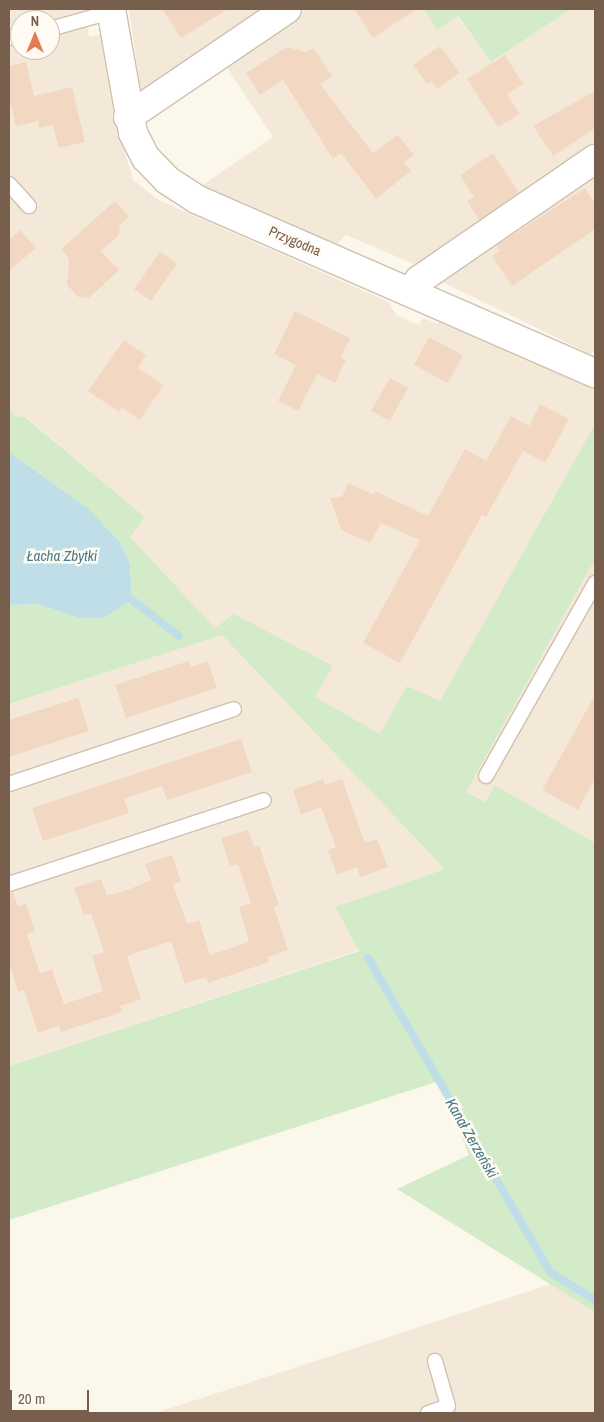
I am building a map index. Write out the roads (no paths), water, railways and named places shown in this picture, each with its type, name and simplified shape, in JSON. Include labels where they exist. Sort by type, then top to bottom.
[{"type":"street","points":[[128,117],[287,9]]},
{"type":"street","name":"Przygodna","points":[[111,10],[128,117],[146,158],[167,180],[196,199],[411,291],[595,373]]},
{"type":"street","points":[[411,291],[419,280],[595,159]]},
{"type":"lane","points":[[60,26],[111,10]]},
{"type":"lane","points":[[9,184],[29,206]]},
{"type":"lane","points":[[486,776],[595,583]]},
{"type":"lane","points":[[9,784],[234,710]]},
{"type":"lane","points":[[9,884],[264,800]]},
{"type":"lane","points":[[428,1413],[448,1406],[435,1360]]},
{"type":"water","name":"Łacha Zbytki","points":[[9,452],[89,509],[120,542],[130,564],[132,600],[104,618],[79,618],[38,604],[9,605]]},
{"type":"waterway","name":"Kanał Zerzeński","points":[[132,600],[179,636]]},
{"type":"waterway","name":"Kanał Zerzeński","points":[[368,958],[550,1272],[595,1300]]}]
